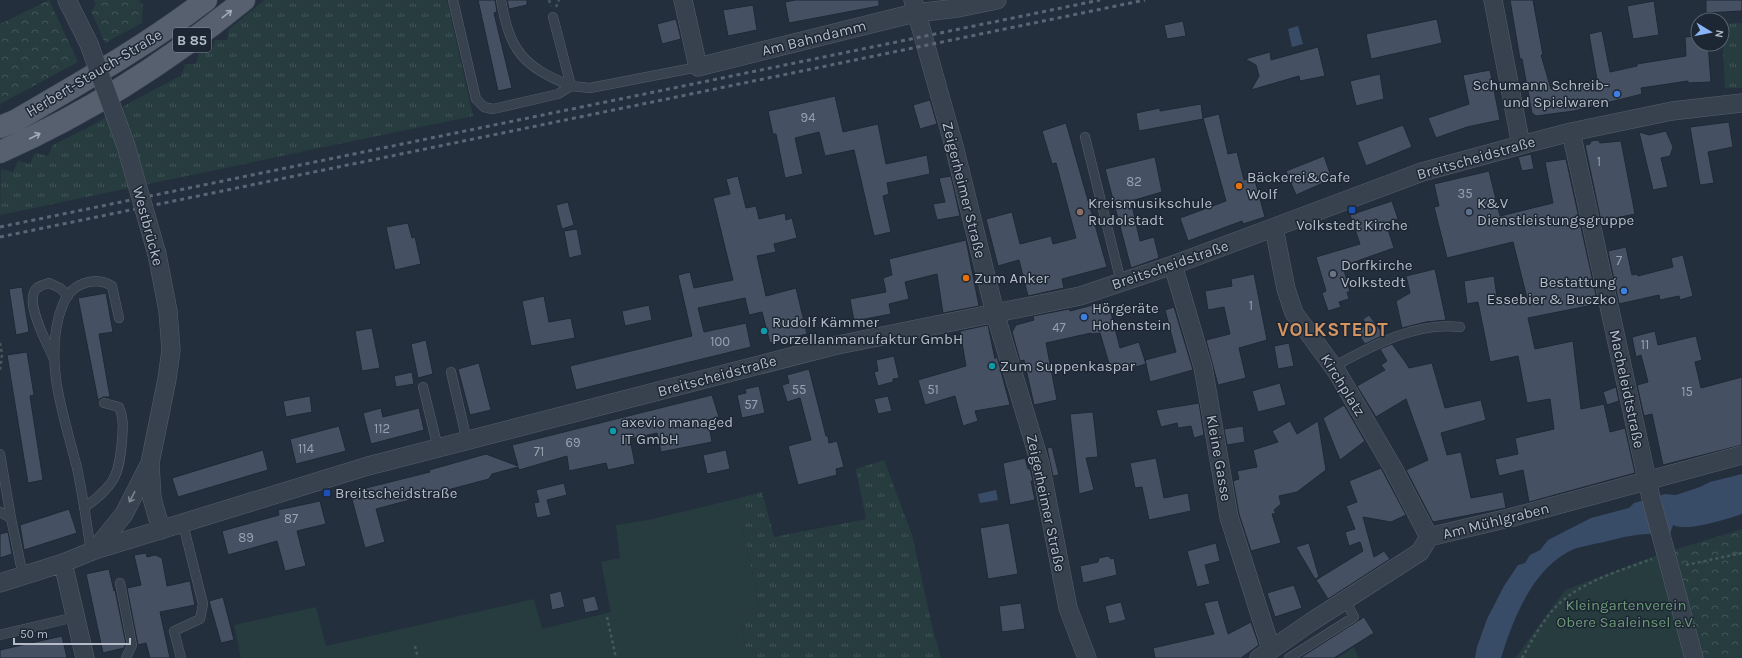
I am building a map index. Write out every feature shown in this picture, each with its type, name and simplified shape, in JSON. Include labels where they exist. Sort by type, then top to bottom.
[{"type":"main road","name":"Herbert-Stauch-Straße","points":[[0,128],[15,121],[122,58],[181,20],[206,0]]},
{"type":"main road","name":"Herbert-Stauch-Straße","points":[[0,152],[77,115],[138,78],[195,39],[244,0]]},
{"type":"street","name":"Westbrücke","points":[[68,0],[89,44],[126,146],[157,254],[168,311],[171,350],[167,379],[150,462],[152,498],[161,530]]},
{"type":"street","points":[[683,0],[698,67]]},
{"type":"street","name":"Am Bahndamm","points":[[698,67],[914,7],[958,8],[997,0]]},
{"type":"street","points":[[1494,0],[1521,145]]},
{"type":"street","name":"Zeigerheimer Straße","points":[[914,7],[924,36],[954,146],[995,313],[1040,463],[1068,608],[1087,658]]},
{"type":"street","name":"Breitscheidstraße","points":[[0,583],[63,564],[94,551],[331,477],[438,448],[845,343],[1080,296],[1173,265],[1422,172],[1571,132],[1672,111],[1742,103]]},
{"type":"street","name":"Macheleidtstraße","points":[[1571,132],[1649,490],[1694,658]]},
{"type":"street","name":"Kirchplatz","points":[[1274,228],[1286,289],[1294,313],[1333,368],[1393,468],[1429,537]]},
{"type":"street","name":"Kleine Gasse","points":[[1173,265],[1203,367],[1229,517],[1267,655]]},
{"type":"street","name":"Am Mühlgraben","points":[[1267,655],[1345,600],[1420,552],[1429,537],[1513,517],[1649,490],[1742,455]]},
{"type":"street","name":"Westbrücke","points":[[94,551],[124,514],[150,462]]},
{"type":"street","points":[[63,564],[85,658]]},
{"type":"lane","points":[[453,0],[476,98],[484,107],[493,109],[558,94],[571,86]]},
{"type":"lane","points":[[501,0],[504,17],[516,49],[526,60],[546,75],[571,86],[590,88],[698,67]]},
{"type":"lane","points":[[553,17],[571,86]]},
{"type":"lane","points":[[1085,137],[1121,282]]},
{"type":"lane","points":[[94,551],[77,468],[60,403],[55,376],[55,346],[58,320],[63,303],[72,290],[81,284],[95,281],[105,282],[112,286],[118,318]]},
{"type":"lane","points":[[55,361],[32,305],[33,294],[37,288],[49,283],[60,288],[68,296]]},
{"type":"lane","points":[[1333,368],[1384,341],[1399,335],[1441,327],[1460,327]]},
{"type":"lane","points":[[451,372],[468,441]]},
{"type":"lane","points":[[423,388],[438,448]]},
{"type":"lane","points":[[84,508],[104,492],[115,478],[120,463],[124,417],[119,407],[104,403]]},
{"type":"lane","points":[[0,454],[23,576]]},
{"type":"lane","points":[[0,512],[11,518]]},
{"type":"lane","points":[[181,658],[174,631],[200,619],[203,604],[183,524]]},
{"type":"lane","points":[[120,584],[132,645],[126,658]]},
{"type":"lane","points":[[1289,658],[1354,617],[1345,600]]},
{"type":"lane","points":[[0,635],[75,617]]},
{"type":"path","points":[[0,343],[2,354],[0,371]]},
{"type":"path","points":[[1522,658],[1548,616],[1559,604],[1579,589],[1666,556],[1742,553]]},
{"type":"path","points":[[607,617],[616,658]]},
{"type":"path","points":[[415,646],[418,658]]},
{"type":"green space","points":[[49,0],[78,62],[0,104],[0,24]]},
{"type":"green space","points":[[94,0],[139,0],[143,5],[142,23],[105,43],[91,11],[96,5]]},
{"type":"green space","points":[[264,0],[447,0],[473,116],[0,215],[1,169],[13,172],[18,161],[30,164],[35,153],[48,156],[53,145],[91,126],[131,102],[182,75],[185,64],[196,64],[199,53],[211,52],[215,40],[227,40],[229,29]]},
{"type":"green space","points":[[1742,23],[1742,88],[1725,88],[1723,52],[1730,52],[1730,24]]},
{"type":"green space","points":[[884,460],[912,535],[932,626],[941,658],[747,658],[740,611],[760,607],[736,499],[762,492],[774,537],[866,519],[856,469]]},
{"type":"green space","points":[[736,499],[760,607],[740,611],[747,658],[241,658],[234,625],[316,607],[326,646],[534,599],[542,629],[611,612],[601,562],[620,558],[616,525],[648,520]]},
{"type":"green space","points":[[1742,529],[1742,658],[1701,658],[1671,551]]},
{"type":"green space","name":"Kleingartenverein Obere Saaleinsel e.V.","points":[[1657,555],[1687,658],[1515,658],[1565,590]]},
{"type":"green space","points":[[1354,647],[1359,658],[1337,658]]},
{"type":"water","points":[[1298,26],[1303,44],[1292,47],[1288,29]]},
{"type":"water","points":[[1742,474],[1742,514],[1717,522],[1697,526],[1679,527],[1673,525],[1670,534],[1644,534],[1621,538],[1574,549],[1560,557],[1547,568],[1536,581],[1527,596],[1512,627],[1501,658],[1475,658],[1477,647],[1487,619],[1504,586],[1518,565],[1525,563],[1530,555],[1540,550],[1548,540],[1591,518],[1629,508],[1634,503],[1665,494],[1676,495],[1710,482]]},
{"type":"water","points":[[996,490],[998,500],[980,503],[978,494]]},
{"type":"building","points":[[478,0],[495,0],[497,12],[494,13],[512,88],[498,91]]},
{"type":"building","points":[[507,0],[527,0],[527,5],[509,9]]},
{"type":"building","points":[[795,0],[879,0],[879,6],[789,23],[785,2]]},
{"type":"building","points":[[1510,0],[1533,0],[1543,55],[1541,55],[1551,89],[1597,80],[1589,34],[1602,31],[1610,72],[1637,66],[1637,64],[1686,56],[1685,37],[1690,37],[1690,52],[1709,52],[1711,82],[1688,83],[1688,81],[1641,88],[1642,94],[1574,111],[1536,116],[1532,113],[1522,59],[1520,59]]},
{"type":"building","points":[[1706,0],[1742,0],[1742,11],[1706,12]]},
{"type":"building","points":[[1654,1],[1659,35],[1633,39],[1627,6]]},
{"type":"building","points":[[753,5],[757,30],[728,36],[723,10]]},
{"type":"building","points":[[676,19],[681,39],[662,44],[657,24]]},
{"type":"building","points":[[1437,19],[1442,43],[1371,59],[1366,34]]},
{"type":"building","points":[[1183,21],[1186,36],[1167,39],[1164,25]]},
{"type":"building","points":[[1318,47],[1325,76],[1300,81],[1299,76],[1251,90],[1259,76],[1256,65],[1245,59],[1270,52],[1271,60]]},
{"type":"building","points":[[1490,70],[1500,120],[1467,127],[1436,138],[1428,118],[1469,104],[1463,75]]},
{"type":"building","points":[[1380,74],[1384,99],[1356,106],[1350,81]]},
{"type":"building","points":[[835,96],[843,132],[878,124],[886,164],[927,155],[930,174],[887,183],[889,194],[883,196],[891,232],[874,236],[854,150],[825,156],[819,132],[795,138],[803,174],[785,178],[776,134],[773,134],[768,111]]},
{"type":"building","points":[[930,100],[937,124],[920,129],[913,105]]},
{"type":"building","points":[[1201,104],[1203,119],[1139,131],[1136,113],[1160,108],[1160,111]]},
{"type":"building","points":[[1219,114],[1228,154],[1237,152],[1244,180],[1254,177],[1265,217],[1243,224],[1242,221],[1188,241],[1180,218],[1226,201],[1203,118]]},
{"type":"building","points":[[1729,122],[1733,147],[1708,152],[1714,183],[1700,185],[1690,127]]},
{"type":"building","points":[[1066,123],[1107,267],[1062,279],[1064,288],[1028,296],[1019,260],[998,266],[986,219],[1012,212],[1020,244],[1051,236],[1053,244],[1076,238],[1056,163],[1052,164],[1042,131]]},
{"type":"building","points":[[1403,125],[1412,147],[1366,166],[1357,142]]},
{"type":"building","points":[[1666,131],[1673,147],[1670,156],[1661,158],[1668,187],[1653,190],[1639,132],[1649,135]]},
{"type":"building","points":[[1598,140],[1600,143],[1621,141],[1635,214],[1601,221],[1585,145],[1590,144],[1591,141]]},
{"type":"building","points":[[1531,154],[1534,169],[1522,171],[1518,157]]},
{"type":"building","points":[[1324,156],[1332,179],[1296,195],[1286,171]]},
{"type":"building","points":[[1155,157],[1162,192],[1131,201],[1140,241],[1154,237],[1159,258],[1131,268],[1105,169]]},
{"type":"building","points":[[1566,159],[1598,304],[1528,318],[1535,349],[1573,341],[1581,409],[1604,404],[1610,432],[1625,428],[1635,473],[1529,502],[1523,470],[1499,476],[1495,459],[1518,454],[1515,438],[1554,429],[1550,399],[1527,403],[1518,356],[1490,362],[1478,302],[1467,304],[1464,281],[1494,276],[1498,304],[1527,298],[1513,242],[1447,258],[1434,207],[1439,206],[1434,184],[1489,171],[1500,216],[1553,203],[1545,162]]},
{"type":"building","points":[[738,176],[746,208],[756,206],[759,219],[785,213],[786,220],[792,218],[797,238],[774,244],[776,252],[757,256],[766,296],[796,288],[807,334],[770,343],[762,312],[749,315],[745,298],[698,308],[704,332],[746,323],[751,347],[576,390],[570,366],[692,336],[678,275],[690,272],[694,288],[733,280],[713,198],[730,194],[726,179]]},
{"type":"building","points":[[951,176],[960,216],[937,220],[933,204],[945,202],[939,178]]},
{"type":"building","points":[[1392,201],[1398,219],[1386,223],[1394,248],[1343,266],[1350,292],[1347,292],[1349,299],[1339,302],[1341,307],[1328,311],[1322,293],[1326,291],[1316,257],[1360,244],[1350,215]]},
{"type":"building","points":[[568,202],[574,225],[562,229],[556,205]]},
{"type":"building","points":[[408,223],[412,238],[415,237],[421,264],[395,270],[386,227]]},
{"type":"building","points":[[577,229],[582,255],[569,258],[564,231]]},
{"type":"building","points":[[966,240],[979,306],[943,313],[937,274],[905,282],[909,299],[889,304],[891,314],[854,321],[850,299],[886,292],[883,278],[892,275],[889,259]]},
{"type":"building","points":[[1626,247],[1632,275],[1637,274],[1638,276],[1673,267],[1671,258],[1683,255],[1693,296],[1680,300],[1679,296],[1660,300],[1659,295],[1619,304],[1608,251]]},
{"type":"building","points":[[1435,269],[1446,320],[1426,322],[1402,328],[1396,301],[1410,293],[1406,276]]},
{"type":"building","points":[[1254,274],[1267,340],[1239,348],[1246,378],[1218,385],[1206,340],[1230,334],[1224,307],[1208,310],[1205,291],[1232,286],[1231,279]]},
{"type":"building","points":[[22,287],[29,332],[16,335],[9,289]]},
{"type":"building","points":[[106,293],[113,332],[99,334],[110,397],[103,397],[98,400],[78,298]]},
{"type":"building","points":[[544,296],[549,322],[571,318],[575,338],[531,346],[522,301]]},
{"type":"building","points":[[1108,301],[1120,348],[1139,342],[1146,364],[1112,374],[1100,333],[1091,333],[1046,343],[1057,400],[1034,405],[1024,360],[1020,361],[1012,332],[1016,325],[1034,320],[1033,316],[1069,309],[1070,311]]},
{"type":"building","points":[[649,305],[652,320],[625,326],[622,311]]},
{"type":"building","points":[[1174,307],[1193,370],[1150,382],[1145,360],[1176,352],[1165,310]]},
{"type":"building","points":[[1369,315],[1384,335],[1365,344],[1356,331],[1366,325],[1363,319]]},
{"type":"building","points":[[988,325],[995,359],[997,356],[1010,405],[975,411],[978,421],[963,426],[955,396],[925,405],[918,380],[966,366],[960,331]]},
{"type":"building","points":[[372,328],[380,368],[362,371],[355,331]]},
{"type":"building","points":[[1655,331],[1658,345],[1696,336],[1702,360],[1695,362],[1701,388],[1742,377],[1742,445],[1663,465],[1652,414],[1644,416],[1637,385],[1648,382],[1641,355],[1636,357],[1632,337]]},
{"type":"building","points":[[426,340],[433,374],[418,378],[411,344]]},
{"type":"building","points":[[1289,343],[1294,366],[1278,369],[1274,346]]},
{"type":"building","points":[[1392,344],[1409,368],[1432,363],[1445,408],[1481,400],[1486,420],[1441,433],[1447,455],[1461,452],[1471,498],[1503,492],[1506,508],[1433,522],[1406,470],[1428,460],[1406,399],[1376,417],[1357,386],[1385,370],[1381,365],[1387,361],[1380,349]]},
{"type":"building","points":[[27,352],[34,395],[30,396],[43,480],[28,483],[7,355]]},
{"type":"building","points":[[894,356],[899,378],[893,379],[893,382],[878,386],[874,372],[878,371],[876,360]]},
{"type":"building","points":[[479,363],[491,410],[470,415],[458,369]]},
{"type":"building","points":[[809,369],[826,436],[828,436],[829,443],[837,441],[844,467],[836,469],[837,475],[798,485],[788,446],[811,440],[800,398],[787,402],[782,385],[789,383],[787,375]]},
{"type":"building","points":[[412,372],[414,384],[396,387],[394,376]]},
{"type":"building","points":[[1280,383],[1286,405],[1258,412],[1252,391]]},
{"type":"building","points":[[759,386],[765,413],[742,418],[737,395],[746,393],[745,389]]},
{"type":"building","points":[[1616,387],[1619,401],[1607,405],[1603,392]]},
{"type":"building","points":[[712,395],[719,417],[708,420],[712,442],[661,452],[657,433],[630,439],[635,464],[608,470],[606,463],[569,471],[567,456],[519,470],[518,467],[492,474],[489,479],[376,509],[385,542],[365,548],[350,492],[430,472],[429,470],[486,454],[518,466],[512,445]]},
{"type":"building","points":[[310,396],[312,412],[286,417],[283,401]]},
{"type":"building","points":[[888,396],[892,411],[878,414],[874,399]]},
{"type":"building","points":[[1199,403],[1204,435],[1194,438],[1191,426],[1178,428],[1177,423],[1161,427],[1156,410]]},
{"type":"building","points":[[1344,405],[1365,441],[1340,460],[1323,418]]},
{"type":"building","points":[[381,408],[383,417],[419,408],[424,430],[371,444],[363,413]]},
{"type":"building","points":[[1093,412],[1098,457],[1086,458],[1094,490],[1079,494],[1070,414]]},
{"type":"building","points":[[1290,421],[1297,434],[1318,421],[1326,470],[1297,492],[1279,496],[1281,504],[1274,510],[1276,513],[1272,514],[1281,543],[1251,551],[1239,514],[1233,481],[1239,479],[1237,471],[1257,467],[1253,450],[1278,442],[1272,431]]},
{"type":"building","points":[[339,426],[346,451],[296,464],[290,439]]},
{"type":"building","points":[[1243,426],[1245,442],[1227,445],[1224,429]]},
{"type":"building","points":[[1052,447],[1059,475],[1053,476],[1047,448]]},
{"type":"building","points":[[263,450],[268,470],[178,497],[172,478]]},
{"type":"building","points":[[726,450],[730,469],[707,474],[703,455]]},
{"type":"building","points":[[1025,458],[1033,481],[1031,481],[1035,500],[1010,505],[1003,463]]},
{"type":"building","points":[[1156,458],[1164,498],[1188,493],[1191,511],[1149,520],[1142,487],[1135,488],[1130,463]]},
{"type":"building","points":[[1381,468],[1406,515],[1391,522],[1363,517],[1374,557],[1384,551],[1390,559],[1328,599],[1316,580],[1363,551],[1360,542],[1349,546],[1345,532],[1355,529],[1346,506],[1357,502],[1349,481]]},
{"type":"building","points":[[564,483],[567,495],[547,500],[551,515],[537,518],[534,503],[539,502],[536,490]]},
{"type":"building","points":[[320,501],[326,524],[297,531],[306,566],[285,571],[277,541],[228,555],[222,531],[279,515],[278,510]]},
{"type":"building","points":[[69,509],[77,533],[24,550],[20,525]]},
{"type":"building","points":[[1009,523],[1018,574],[988,579],[980,528]]},
{"type":"building","points":[[8,532],[12,554],[0,558],[0,534]]},
{"type":"building","points":[[1216,543],[1220,561],[1205,565],[1210,584],[1197,587],[1187,551]]},
{"type":"building","points":[[1309,543],[1319,577],[1315,579],[1296,547]]},
{"type":"building","points":[[146,553],[147,557],[155,555],[162,558],[167,586],[190,581],[195,605],[160,612],[170,658],[150,658],[146,643],[138,645],[127,588],[141,585],[134,555]]},
{"type":"building","points":[[1108,556],[1111,559],[1114,558],[1117,575],[1083,583],[1080,566],[1098,562],[1099,558]]},
{"type":"building","points":[[109,569],[114,591],[115,590],[126,644],[124,648],[103,653],[86,574]]},
{"type":"building","points":[[1294,585],[1302,608],[1275,617],[1267,593]]},
{"type":"building","points":[[561,591],[565,607],[552,610],[549,594]]},
{"type":"building","points":[[595,596],[599,610],[585,613],[582,599]]},
{"type":"building","points":[[223,597],[234,640],[221,643],[209,601]]},
{"type":"building","points":[[1218,600],[1228,634],[1251,622],[1259,645],[1241,658],[1155,658],[1153,648],[1214,634],[1204,603]]},
{"type":"building","points":[[1121,602],[1126,620],[1109,624],[1105,606]]},
{"type":"building","points":[[1021,603],[1025,629],[1002,632],[999,606]]},
{"type":"building","points":[[1364,617],[1374,633],[1334,658],[1300,658]]},
{"type":"building","points":[[62,636],[67,658],[0,658],[0,650]]},
{"type":"railway","points":[[0,227],[1100,0]]},
{"type":"railway","points":[[0,237],[1145,0]]},
{"type":"place","name":"Schumann Schreib- und Spielwaren","points":[[1617,94]]},
{"type":"place","name":"Bäckerei&Cafe Wolf","points":[[1239,186]]},
{"type":"place","name":"Volkstedt Kirche","points":[[1352,210]]},
{"type":"place","name":"Kreismusikschule Rudolstadt","points":[[1080,212]]},
{"type":"place","name":"K&V Dienstleistungsgruppe","points":[[1469,212]]},
{"type":"place","name":"Dorfkirche Volkstedt","points":[[1333,274]]},
{"type":"place","name":"Zum Anker","points":[[966,278]]},
{"type":"place","name":"Bestattung Essebier & Buczko","points":[[1624,291]]},
{"type":"place","name":"Hörgeräte Hohenstein","points":[[1084,317]]},
{"type":"place","name":"Rudolf Kämmer Porzellanmanufaktur GmbH","points":[[764,331]]},
{"type":"place","name":"Zum Suppenkaspar","points":[[992,366]]},
{"type":"place","name":"axevio managed IT GmbH","points":[[613,431]]},
{"type":"place","name":"Breitscheidstraße","points":[[327,493]]},
{"type":"district","name":"VOLKSTEDT","points":[[1333,329]]}]
